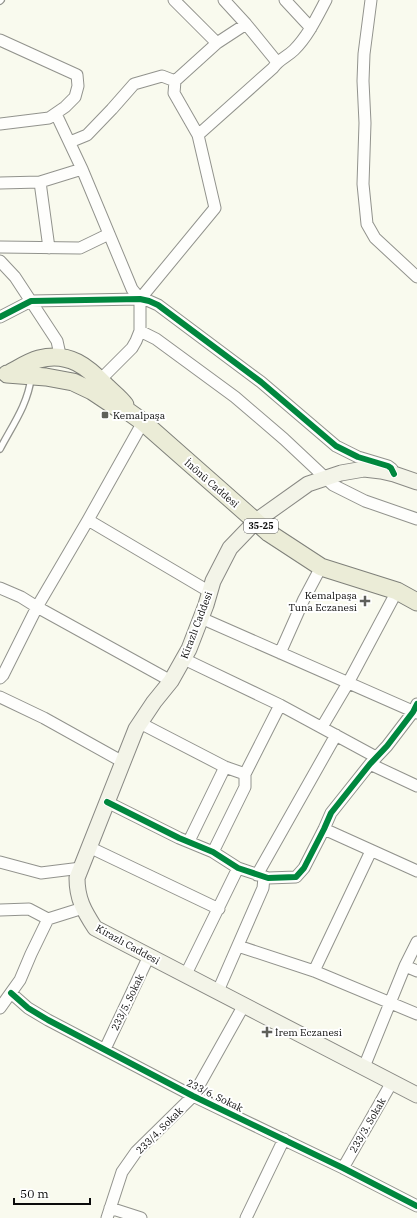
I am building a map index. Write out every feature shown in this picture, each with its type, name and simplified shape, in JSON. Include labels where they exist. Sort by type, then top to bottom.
[{"type":"main road","name":"35-25","points":[[4,375],[39,359],[59,357],[71,360],[83,365],[100,380],[124,403],[129,412]]},
{"type":"main road","points":[[56,378],[56,365],[59,357]]},
{"type":"main road","points":[[73,382],[83,365]]},
{"type":"main road","name":"İnönü Caddesi","points":[[4,375],[56,378],[73,382],[92,391],[119,409],[129,412],[143,422],[283,543],[321,567],[397,591],[417,602]]},
{"type":"main road","name":"Kirazlı Caddesi","points":[[417,482],[394,474],[364,469],[354,470],[325,478],[308,484],[256,521],[230,548],[213,581],[189,649],[171,681],[136,729],[77,878],[77,890],[83,908],[95,928],[417,1094]]},
{"type":"street","points":[[174,0],[217,43]]},
{"type":"street","points":[[224,0],[277,62]]},
{"type":"street","points":[[286,0],[311,28]]},
{"type":"street","points":[[198,135],[274,68],[277,62],[294,50],[311,28],[326,0]]},
{"type":"street","points":[[371,0],[364,54],[363,81],[365,124],[363,184],[367,224],[375,238],[417,277]]},
{"type":"street","points":[[140,299],[215,208],[198,135],[174,93],[175,81],[217,43],[246,24]]},
{"type":"street","points":[[0,40],[77,75],[78,86],[75,97],[65,107],[49,118],[0,124]]},
{"type":"street","points":[[70,142],[87,135],[134,84],[162,76],[175,81]]},
{"type":"street","points":[[56,114],[82,169],[132,289],[140,299],[140,331],[136,341],[132,348],[100,380]]},
{"type":"street","points":[[0,183],[40,182],[82,169]]},
{"type":"street","points":[[40,182],[49,248]]},
{"type":"street","points":[[0,247],[80,248],[109,234]]},
{"type":"street","points":[[0,261],[15,277],[57,341],[59,357]]},
{"type":"street","points":[[0,317],[31,301],[140,299],[149,301],[158,305],[262,382],[336,446],[358,457],[388,466],[394,474]]},
{"type":"street","points":[[140,331],[156,338],[235,397],[284,438],[325,478],[338,488],[365,501],[417,519]]},
{"type":"street","points":[[0,678],[3,675],[37,607],[143,422]]},
{"type":"street","points":[[88,520],[210,592]]},
{"type":"street","points":[[280,653],[304,598],[321,567]]},
{"type":"street","points":[[0,588],[21,596],[37,607],[171,681]]},
{"type":"street","points":[[322,727],[348,683],[397,591]]},
{"type":"street","points":[[107,802],[179,838],[189,840],[213,852],[238,868],[268,878],[296,877],[304,868],[331,813],[373,760],[416,710],[348,683],[201,618]]},
{"type":"street","points":[[184,658],[336,734],[373,760],[417,786]]},
{"type":"street","points":[[0,697],[44,718],[123,762]]},
{"type":"street","points":[[213,852],[246,786],[245,774],[280,705]]},
{"type":"street","points":[[140,723],[225,767],[245,774]]},
{"type":"street","points":[[218,991],[263,888],[260,876],[336,734]]},
{"type":"street","points":[[189,840],[225,767]]},
{"type":"street","points":[[324,829],[417,871]]},
{"type":"street","points":[[90,847],[219,909]]},
{"type":"street","points":[[314,971],[371,851]]},
{"type":"street","points":[[0,862],[41,873],[81,868]]},
{"type":"street","points":[[186,974],[238,868]]},
{"type":"street","points":[[0,910],[29,909],[48,919],[83,908]]},
{"type":"street","points":[[0,1008],[20,980],[48,919]]},
{"type":"street","points":[[364,1067],[405,966],[417,942]]},
{"type":"street","points":[[238,946],[314,971],[417,1014]]},
{"type":"street","name":"233/5. Sokak","points":[[105,1049],[150,956]]},
{"type":"street","points":[[405,966],[417,972]]},
{"type":"street","name":"233/6. Sokak","points":[[11,993],[28,1008],[48,1020],[193,1096],[284,1139],[417,1206]]},
{"type":"street","name":"233/4. Sokak","points":[[109,1213],[122,1172],[136,1152],[193,1096],[244,1005]]},
{"type":"street","name":"233/3. Sokak","points":[[343,1168],[392,1082]]},
{"type":"street","points":[[246,1218],[284,1139]]},
{"type":"street","points":[[109,1213],[141,1218]]},
{"type":"lane","points":[[0,449],[25,403],[31,376]]},
{"type":"cycle path","points":[[0,317],[31,301],[140,299],[149,301],[158,305],[261,382],[336,446],[358,457],[388,466],[394,474]]},
{"type":"cycle path","points":[[107,802],[179,838],[213,852],[238,868],[268,878],[296,877],[304,868],[331,813],[370,764],[387,746],[413,712],[417,704]]},
{"type":"cycle path","points":[[11,993],[28,1008],[48,1020],[193,1096],[343,1168],[417,1206]]},
{"type":"place","name":"Kemalpaşa","points":[[105,415]]},
{"type":"place","name":"Kemalpaşa Tuna Eczanesi","points":[[365,601]]},
{"type":"place","name":"İrem Eczanesi","points":[[267,1032]]}]
